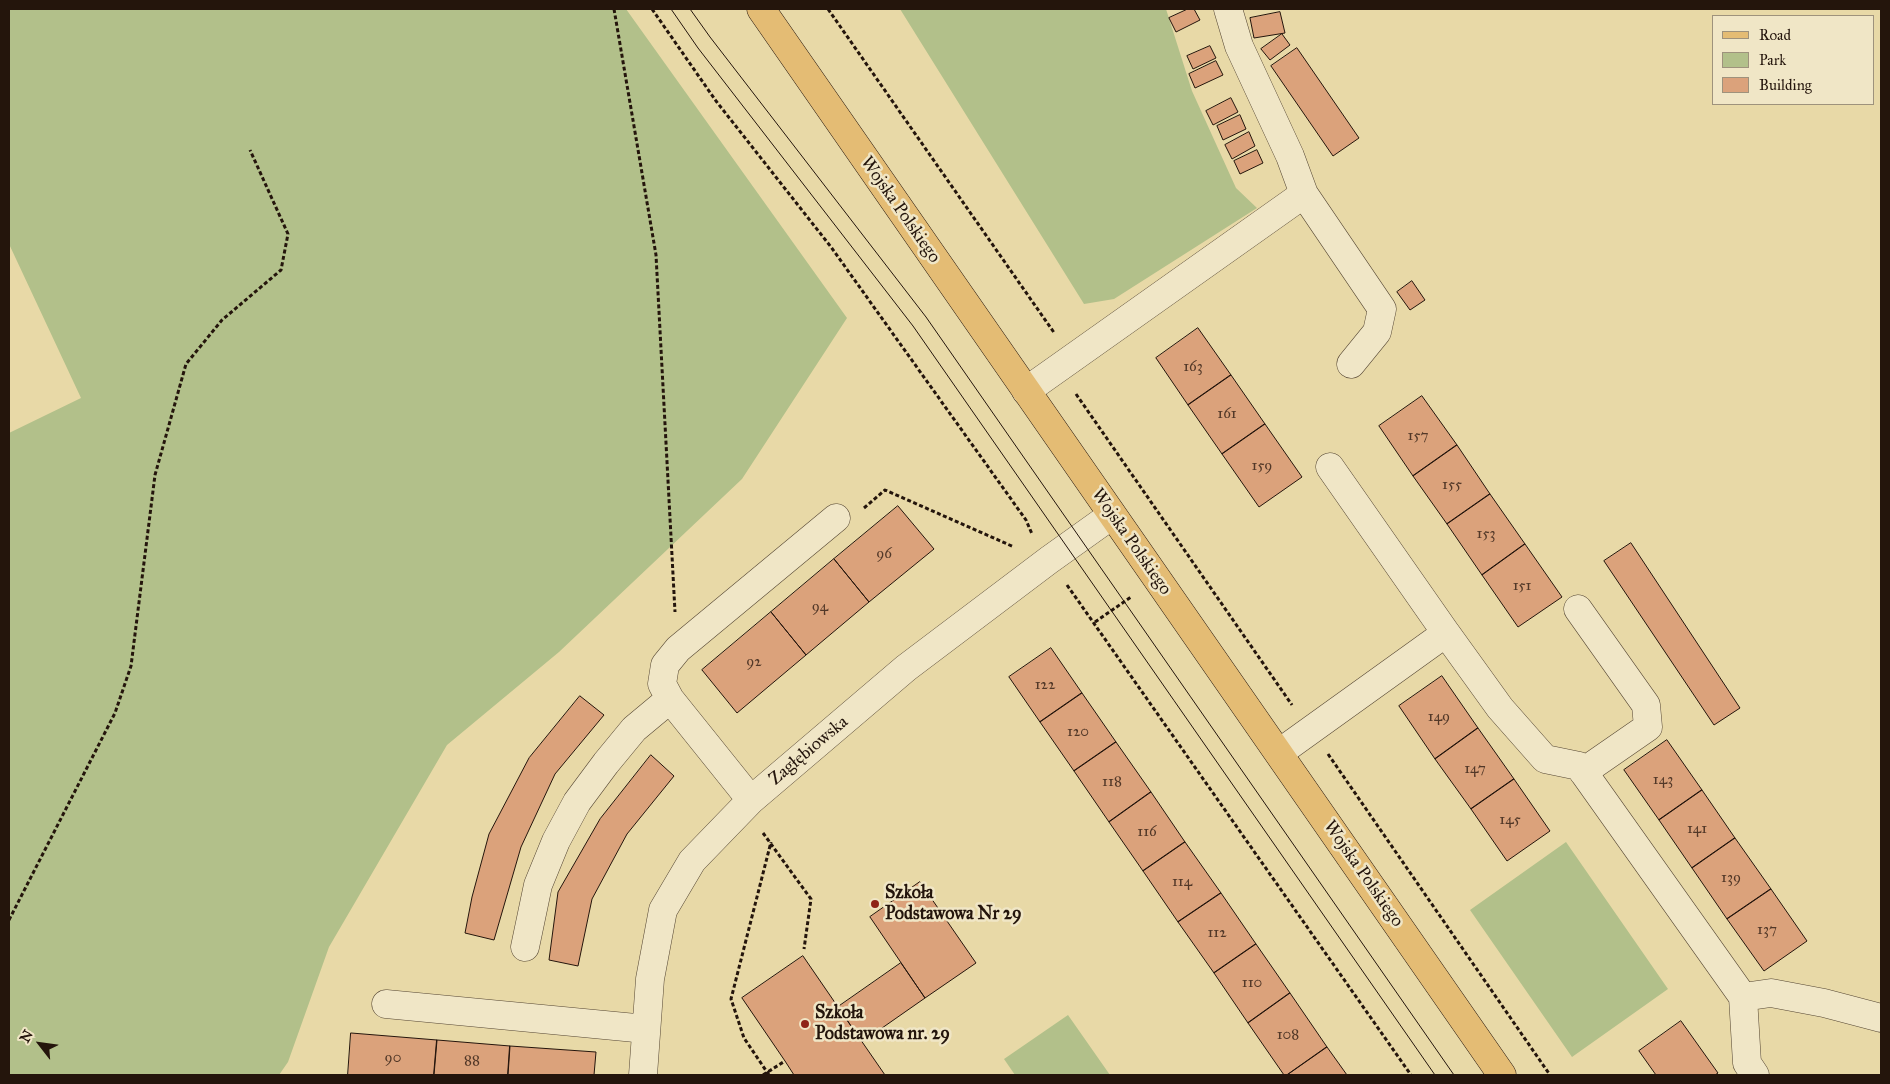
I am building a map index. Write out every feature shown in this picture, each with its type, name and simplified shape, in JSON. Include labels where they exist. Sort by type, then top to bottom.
[{"type":"main road","name":"Wojska Polskiego","points":[[761,9],[1502,1075]]},
{"type":"street","points":[[1228,9],[1238,46],[1290,156],[1304,194],[1382,309],[1377,332],[1351,364]]},
{"type":"street","points":[[1026,391],[1304,194]]},
{"type":"street","points":[[1330,467],[1500,708],[1545,759],[1579,766],[1743,997],[1747,1063],[1756,1075]]},
{"type":"street","name":"Zagłębiowska","points":[[643,1075],[650,979],[663,910],[692,861],[751,800],[906,668],[1112,515]]},
{"type":"street","points":[[751,800],[670,699],[662,684],[665,665],[678,649],[836,518]]},
{"type":"street","points":[[1578,609],[1646,705],[1648,727],[1583,772]]},
{"type":"street","points":[[1278,753],[1446,633]]},
{"type":"street","points":[[525,947],[538,885],[556,841],[577,802],[634,730],[670,699]]},
{"type":"street","points":[[1743,997],[1771,994],[1824,1003],[1881,1018]]},
{"type":"street","points":[[386,1004],[646,1028]]},
{"type":"path","points":[[614,9],[656,255],[678,649]]},
{"type":"path","points":[[652,9],[716,101],[831,247],[1026,520],[1036,542],[1088,613],[1411,1075]]},
{"type":"path","points":[[828,9],[1058,338]]},
{"type":"path","points":[[9,920],[115,713],[132,666],[155,475],[186,364],[222,320],[281,270],[288,234],[250,150]]},
{"type":"path","points":[[862,509],[884,490],[1016,547]]},
{"type":"path","points":[[759,828],[811,899],[804,949]]},
{"type":"path","points":[[768,1074],[744,1038],[731,999],[771,842]]},
{"type":"path","points":[[763,1075],[768,1074],[784,1061]]},
{"type":"green space","points":[[9,9],[626,9],[847,318],[742,479],[559,652],[447,745],[329,947],[288,1062],[279,1075],[9,1075],[9,433],[81,398],[9,244]]},
{"type":"green space","points":[[900,9],[1166,9],[1192,91],[1236,188],[1257,208],[1114,299],[1084,304]]},
{"type":"green space","points":[[1566,842],[1668,989],[1572,1057],[1470,910]]},
{"type":"green space","points":[[1068,1015],[1110,1075],[1015,1075],[1004,1059]]},
{"type":"building","points":[[1188,9],[1194,9],[1200,20],[1176,32],[1169,18]]},
{"type":"building","points":[[1280,12],[1285,33],[1254,38],[1250,18]]},
{"type":"building","points":[[1282,34],[1290,45],[1270,60],[1261,49]]},
{"type":"building","points":[[1210,46],[1216,58],[1193,69],[1187,56]]},
{"type":"building","points":[[1297,48],[1359,138],[1333,156],[1271,66]]},
{"type":"building","points":[[1216,61],[1223,75],[1195,88],[1189,74]]},
{"type":"building","points":[[1231,98],[1238,112],[1213,125],[1206,111]]},
{"type":"building","points":[[1240,115],[1246,129],[1223,140],[1217,126]]},
{"type":"building","points":[[1249,132],[1255,146],[1232,159],[1225,145]]},
{"type":"building","points":[[1257,150],[1263,163],[1240,174],[1234,161]]},
{"type":"building","points":[[1412,281],[1425,300],[1410,310],[1397,292]]},
{"type":"building","points":[[1198,328],[1231,375],[1188,405],[1156,358]]},
{"type":"building","points":[[1231,375],[1265,424],[1222,454],[1188,405]]},
{"type":"building","points":[[1422,396],[1457,445],[1413,476],[1379,426]]},
{"type":"building","points":[[1265,424],[1302,477],[1259,507],[1222,454]]},
{"type":"building","points":[[1457,445],[1490,494],[1447,524],[1413,476]]},
{"type":"building","points":[[1490,494],[1525,544],[1482,575],[1447,524]]},
{"type":"building","points":[[898,506],[934,549],[869,602],[834,559]]},
{"type":"building","points":[[1631,543],[1740,708],[1714,725],[1604,561]]},
{"type":"building","points":[[1525,544],[1562,597],[1518,627],[1482,575]]},
{"type":"building","points":[[834,559],[869,602],[806,655],[771,612]]},
{"type":"building","points":[[771,612],[806,655],[737,713],[702,670]]},
{"type":"building","points":[[1051,648],[1082,693],[1040,722],[1009,677]]},
{"type":"building","points":[[1442,676],[1478,728],[1435,759],[1399,706]]},
{"type":"building","points":[[1082,693],[1116,742],[1074,771],[1040,722]]},
{"type":"building","points":[[580,696],[604,715],[555,774],[521,847],[494,940],[465,933],[472,897],[489,834],[529,758]]},
{"type":"building","points":[[1478,728],[1514,779],[1471,809],[1435,759]]},
{"type":"building","points":[[1667,740],[1702,790],[1659,820],[1624,770]]},
{"type":"building","points":[[1116,742],[1151,792],[1109,822],[1074,771]]},
{"type":"building","points":[[651,755],[674,776],[627,834],[592,899],[578,966],[549,960],[558,892],[600,819]]},
{"type":"building","points":[[1514,779],[1550,831],[1507,861],[1471,809]]},
{"type":"building","points":[[1702,790],[1735,838],[1692,868],[1659,820]]},
{"type":"building","points":[[1151,792],[1185,842],[1143,871],[1109,822]]},
{"type":"building","points":[[1735,838],[1771,889],[1727,919],[1692,868]]},
{"type":"building","points":[[1185,842],[1221,893],[1178,922],[1143,871]]},
{"type":"building","points":[[920,882],[976,963],[925,998],[870,917]]},
{"type":"building","points":[[1771,889],[1807,941],[1764,971],[1727,919]]},
{"type":"building","points":[[1221,893],[1256,944],[1214,973],[1178,922]]},
{"type":"building","points":[[1256,944],[1290,993],[1248,1023],[1214,973]]},
{"type":"building","name":"Szkoła Podstawowa nr. 29","points":[[803,956],[885,1075],[794,1075],[742,998]]},
{"type":"building","points":[[901,963],[925,998],[862,1042],[838,1007]]},
{"type":"building","points":[[1290,993],[1327,1047],[1287,1075],[1284,1075],[1248,1023]]},
{"type":"building","points":[[1681,1021],[1718,1073],[1715,1075],[1656,1075],[1639,1051]]},
{"type":"building","points":[[351,1033],[437,1040],[434,1075],[348,1075]]},
{"type":"building","points":[[437,1040],[510,1046],[508,1075],[434,1075]]},
{"type":"building","points":[[510,1046],[596,1052],[594,1075],[508,1075]]},
{"type":"building","points":[[1327,1047],[1347,1075],[1287,1075]]},
{"type":"tram line","points":[[671,9],[698,48],[913,326],[1435,1075]]},
{"type":"tram line","points":[[690,9],[926,317],[1454,1075]]},
{"type":"place","name":"Szkoła Podstawowa Nr 29","points":[[875,904]]},
{"type":"place","name":"Szkoła Podstawowa nr. 29","points":[[805,1024]]}]
